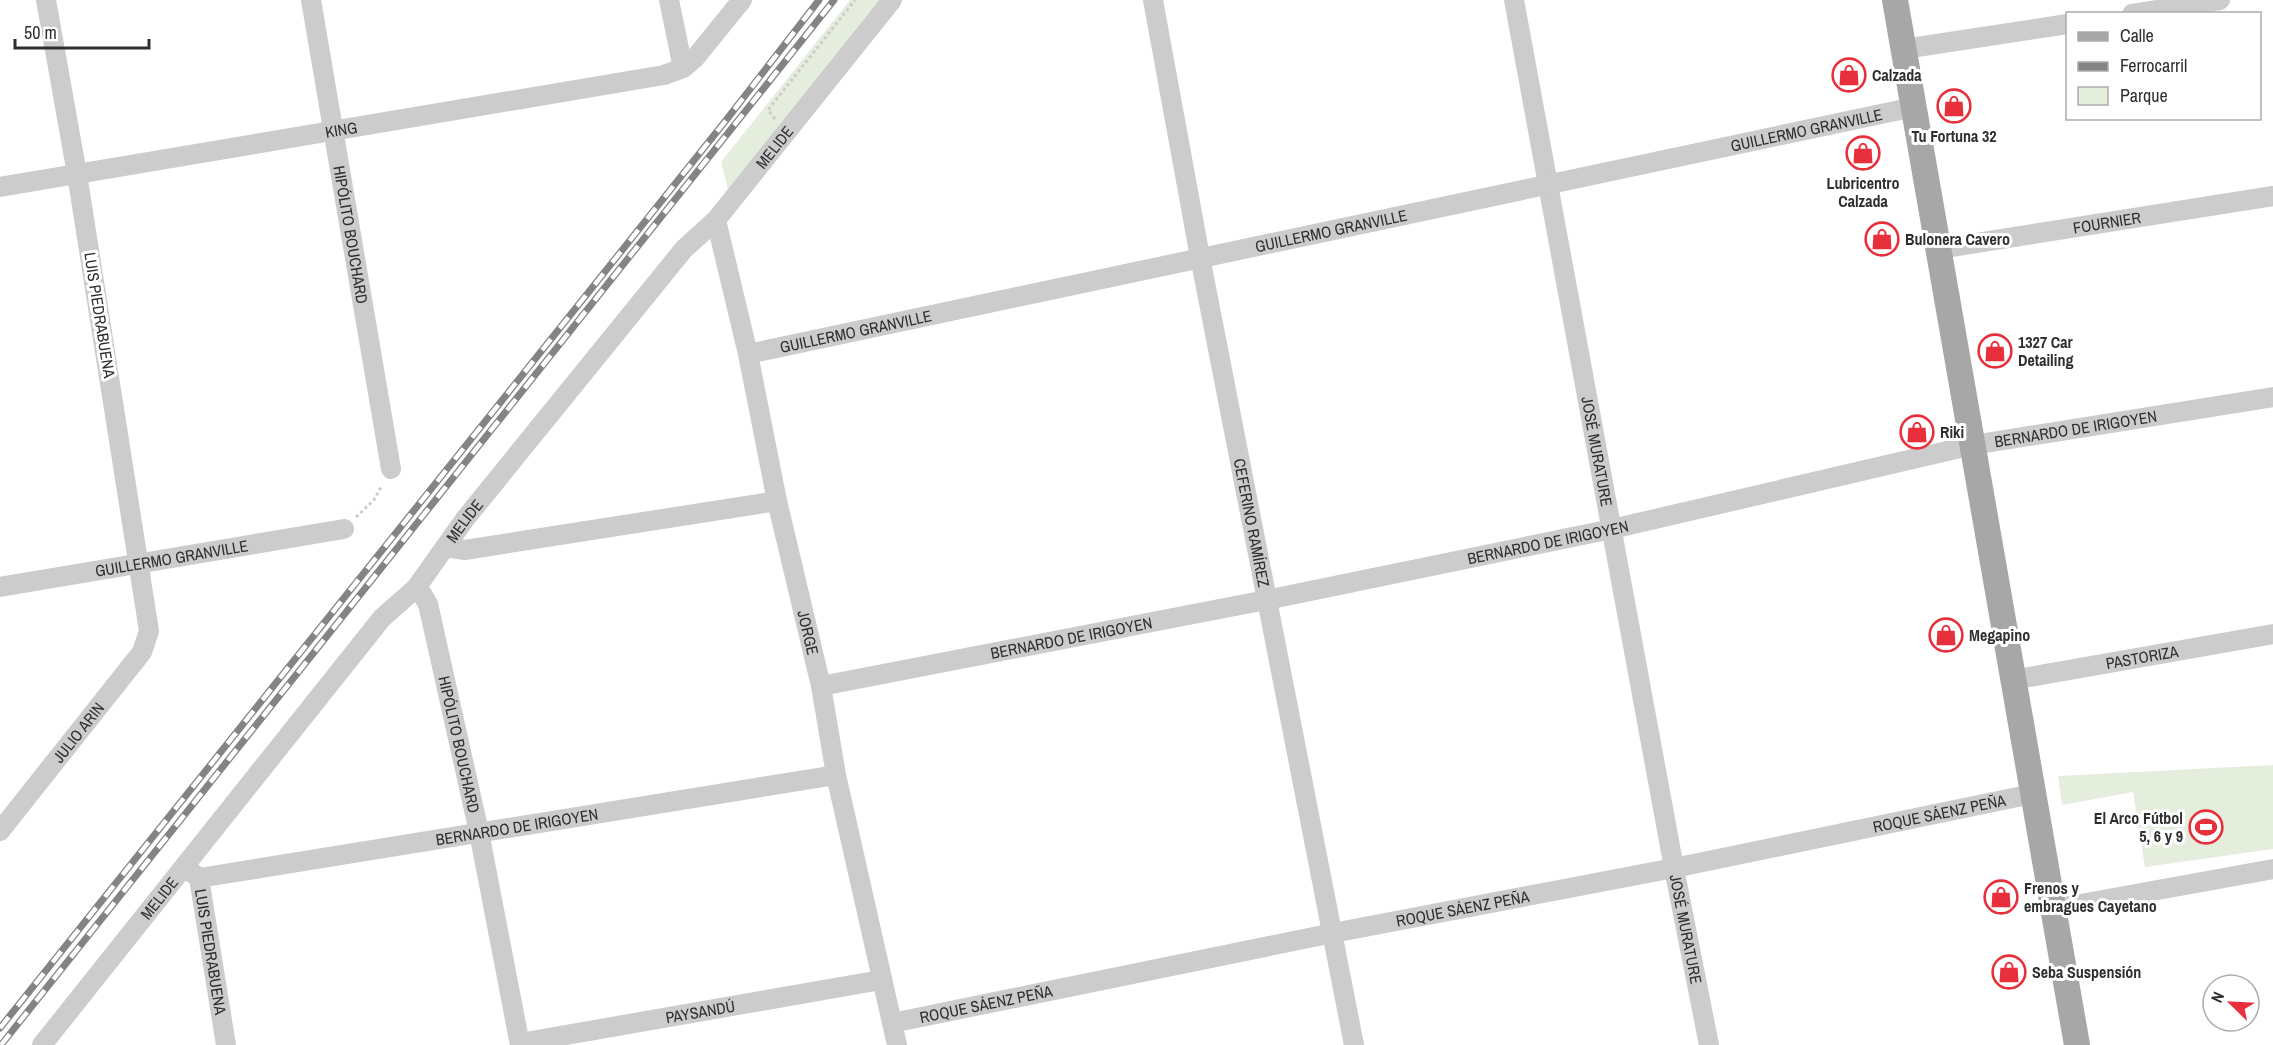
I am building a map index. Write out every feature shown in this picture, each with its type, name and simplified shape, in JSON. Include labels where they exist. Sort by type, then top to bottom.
[{"type":"main road","points":[[1895,0],[2077,1045]]},
{"type":"street","name":"LUIS PIEDRABUENA","points":[[46,0],[77,174],[149,631]]},
{"type":"street","name":"HIPÓLITO BOUCHARD","points":[[311,0],[391,470]]},
{"type":"street","points":[[669,0],[683,68],[695,58],[742,0]]},
{"type":"street","name":"MELIDE","points":[[42,1045],[191,872],[382,618],[416,588],[465,519],[684,249],[716,220],[892,0]]},
{"type":"street","name":"CEFERINO RAMÍREZ","points":[[1153,0],[1200,257],[1354,1045]]},
{"type":"street","name":"JOSÉ MURATURE","points":[[1514,0],[1674,868],[1709,1045]]},
{"type":"street","points":[[2145,12],[2220,0]]},
{"type":"street","points":[[1904,49],[2066,24]]},
{"type":"street","name":"KING","points":[[0,187],[664,75],[683,68]]},
{"type":"street","name":"GUILLERMO GRANVILLE","points":[[748,354],[1914,107]]},
{"type":"street","name":"FOURNIER","points":[[1939,249],[2273,196]]},
{"type":"street","name":"JORGE","points":[[716,220],[748,354],[777,501],[821,686],[836,775],[897,1045]]},
{"type":"street","name":"BERNARDO DE IRIGOYEN","points":[[821,686],[1266,600],[1612,529],[1973,445],[2273,397]]},
{"type":"street","points":[[446,547],[465,550],[777,501]]},
{"type":"street","name":"GUILLERMO GRANVILLE","points":[[0,586],[344,529]]},
{"type":"street","name":"HIPÓLITO BOUCHARD","points":[[416,588],[428,604],[479,832],[520,1044]]},
{"type":"street","name":"JULIO ARIN","points":[[0,831],[142,652],[149,631]]},
{"type":"street","name":"PASTORIZA","points":[[2012,680],[2273,634]]},
{"type":"street","name":"BERNARDO DE IRIGOYEN","points":[[191,872],[479,832],[836,775]]},
{"type":"street","name":"ROQUE SÁENZ PEÑA","points":[[892,1023],[1333,933],[1674,868],[2032,794]]},
{"type":"street","points":[[2053,909],[2273,869]]},
{"type":"street","name":"LUIS PIEDRABUENA","points":[[191,872],[226,1045]]},
{"type":"street","name":"PAYSANDÚ","points":[[520,1044],[881,980]]},
{"type":"path","points":[[768,127],[775,118],[768,110],[855,0]]},
{"type":"path","points":[[344,529],[374,500],[391,470]]},
{"type":"green space","points":[[850,0],[879,0],[728,189],[721,162]]},
{"type":"green space","name":"El Arco Fútbol 5, 6 y 9","points":[[2273,765],[2273,849],[2145,867],[2133,792],[2062,805],[2058,776]]},
{"type":"railway","points":[[0,1028],[727,119],[819,0]]},
{"type":"railway","points":[[1,1045],[834,0]]},
{"type":"place","name":"Calzada","points":[[1849,75]]},
{"type":"place","name":"Tu Fortuna 32","points":[[1954,106]]},
{"type":"place","name":"Lubricentro Calzada","points":[[1863,153]]},
{"type":"place","name":"Bulonera Cavero","points":[[1882,239]]},
{"type":"place","name":"1327 Car Detailing","points":[[1995,351]]},
{"type":"place","name":"Riki","points":[[1917,432]]},
{"type":"place","name":"Megapino","points":[[1946,635]]},
{"type":"place","name":"El Arco Fútbol 5, 6 y 9","points":[[2206,827]]},
{"type":"place","name":"Frenos y embragues Cayetano","points":[[2001,897]]},
{"type":"place","name":"Seba Suspensión","points":[[2009,972]]}]
